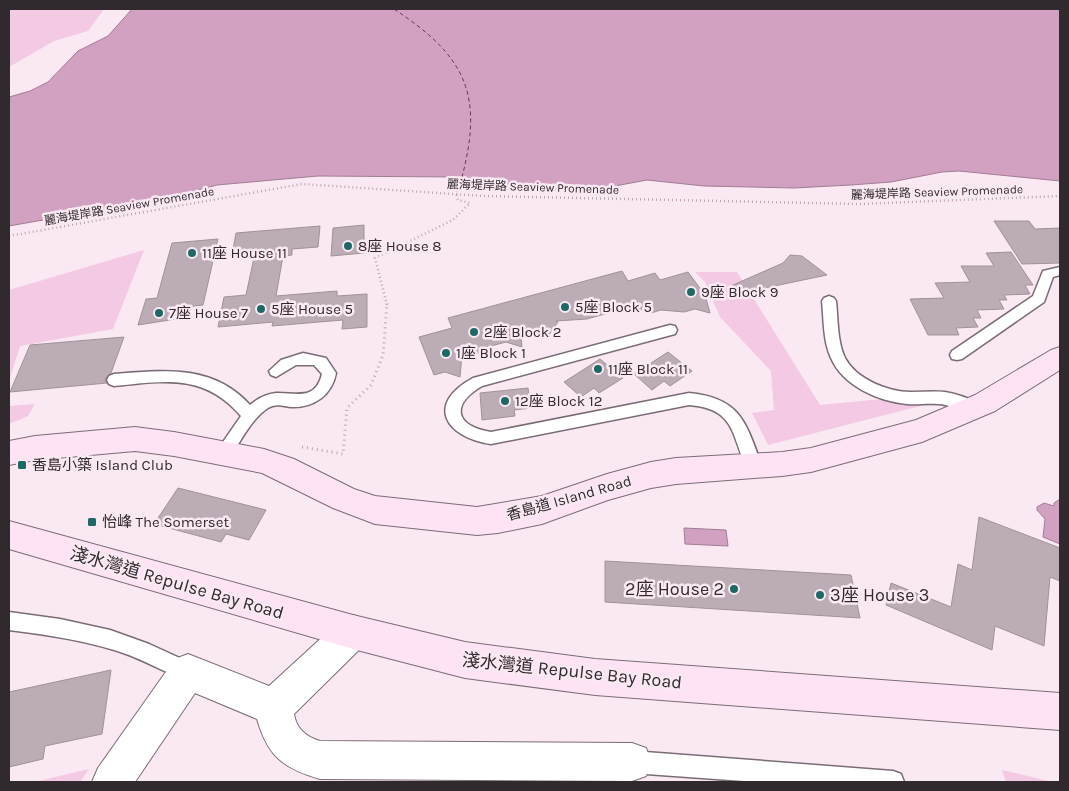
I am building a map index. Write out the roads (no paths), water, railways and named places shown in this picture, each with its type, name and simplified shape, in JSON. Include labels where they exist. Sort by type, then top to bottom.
[{"type":"main road","name":"香島道 Island Road","points":[[9,453],[35,448],[135,439],[224,452],[264,461],[283,468],[362,507],[389,512],[477,521],[498,519],[542,510],[651,474],[811,460],[922,430],[985,403],[1060,357]]},
{"type":"main road","name":"淺水灣道 Repulse Bay Road","points":[[9,535],[352,632],[465,660],[595,677],[1060,712]]},
{"type":"street","points":[[274,707],[352,632]]},
{"type":"street","points":[[112,782],[188,672],[274,707]]},
{"type":"street","points":[[274,707],[276,722],[282,736],[291,748],[304,756],[320,760],[586,772],[632,762]]},
{"type":"lane","points":[[956,355],[1039,299],[1048,274],[1060,271]]},
{"type":"lane","points":[[829,301],[836,350],[839,359],[853,376],[876,390],[892,395],[907,398],[946,398],[973,407]]},
{"type":"lane","points":[[670,330],[478,382],[460,392],[453,408],[454,417],[458,424],[472,435],[491,438],[690,399],[700,399],[721,406],[731,413],[737,422],[754,466]]},
{"type":"lane","points":[[224,452],[254,410],[275,399],[292,402],[311,398],[325,387],[329,373],[321,362],[306,358],[290,362],[276,371]]},
{"type":"lane","points":[[114,380],[172,375],[202,380],[230,393],[250,415]]},
{"type":"lane","points":[[9,622],[48,626],[97,636],[144,651],[188,672]]},
{"type":"lane","points":[[632,762],[893,782]]},
{"type":"place","name":"8座 House 8","points":[[348,246]]},
{"type":"place","name":"11座 House 11","points":[[192,253]]},
{"type":"place","name":"9座 Block 9","points":[[691,292]]},
{"type":"place","name":"5座 Block 5","points":[[565,307]]},
{"type":"place","name":"5座 House 5","points":[[261,309]]},
{"type":"place","name":"7座 House 7","points":[[159,313]]},
{"type":"place","name":"2座 Block 2","points":[[474,332]]},
{"type":"place","name":"1座 Block 1","points":[[446,353]]},
{"type":"place","name":"11座 Block 11","points":[[598,369]]},
{"type":"place","name":"12座 Block 12","points":[[505,401]]},
{"type":"place","name":"香島小築 Island Club","points":[[22,465]]},
{"type":"place","name":"怡峰 The Somerset","points":[[92,522]]},
{"type":"place","name":"2座 House 2","points":[[734,589]]},
{"type":"place","name":"3座 House 3","points":[[820,595]]}]
